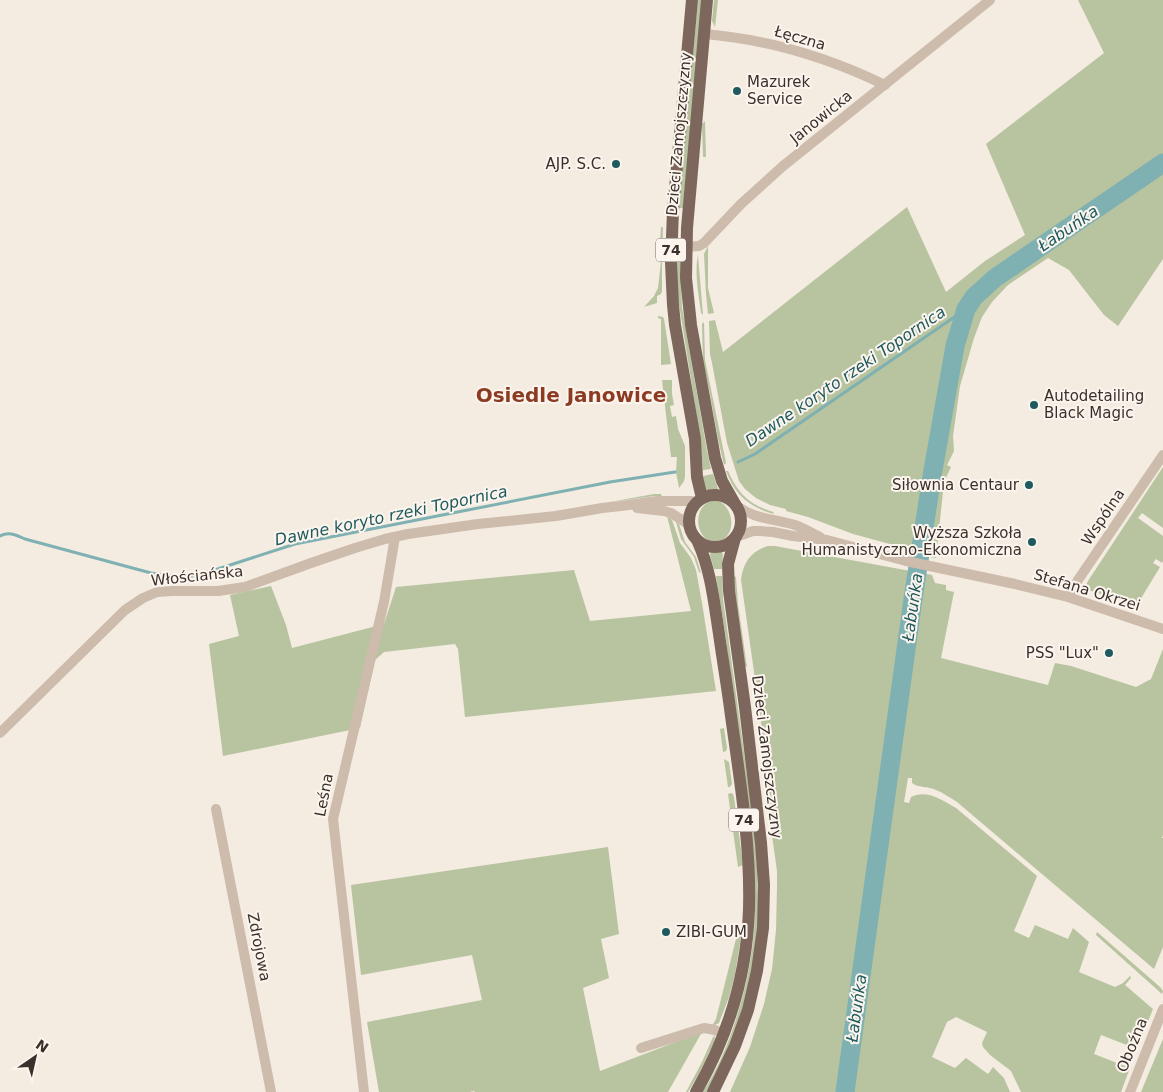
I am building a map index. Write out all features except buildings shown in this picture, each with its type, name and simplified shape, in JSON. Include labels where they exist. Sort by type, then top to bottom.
[{"type":"main road","name":"Dzieci Zamojszczyzny","points":[[692,0],[671,248],[671,278],[673,305],[695,439],[699,500]]},
{"type":"main road","name":"Dzieci Zamojszczyzny","points":[[707,0],[687,220],[686,278],[688,310],[713,450],[719,473],[735,505]]},
{"type":"main road","points":[[688,524],[690,512],[699,500],[716,495],[723,496],[735,505]]},
{"type":"main road","name":"74","points":[[735,505],[741,521],[741,527],[736,538]]},
{"type":"main road","name":"74","points":[[688,524],[693,537],[698,542]]},
{"type":"main road","name":"Dzieci Zamojszczyzny","points":[[713,1092],[735,1046],[748,1010],[757,971],[763,928],[764,885],[761,844],[729,592],[728,564],[736,538]]},
{"type":"main road","points":[[698,542],[715,548],[726,545],[736,538]]},
{"type":"main road","name":"Dzieci Zamojszczyzny","points":[[696,1092],[724,1034],[738,988],[746,949],[749,909],[748,869],[726,680],[712,588],[705,559],[698,542]]},
{"type":"street","name":"Janowicka","points":[[671,248],[686,248],[699,246],[704,243],[751,194],[783,166],[990,0]]},
{"type":"street","name":"Łęczna","points":[[704,34],[721,35],[769,44],[807,54],[867,76],[885,85]]},
{"type":"street","name":"Wspólna","points":[[1068,597],[1163,455]]},
{"type":"street","name":"Włościańska","points":[[0,733],[125,610],[143,598],[157,592],[218,591],[246,587],[328,557],[395,537],[444,528],[556,516],[657,501],[699,500]]},
{"type":"street","name":"Stefana Okrzei","points":[[735,505],[751,515],[796,526],[827,540]]},
{"type":"street","name":"Włościańska","points":[[621,506],[667,511],[675,514],[688,524]]},
{"type":"street","name":"Stefana Okrzei","points":[[736,538],[760,530],[827,540],[906,561],[1068,597],[1163,629]]},
{"type":"street","name":"Leśna","points":[[364,1092],[333,819],[384,602],[395,537]]},
{"type":"street","name":"Zdrojowa","points":[[216,809],[271,1092]]},
{"type":"street","name":"Oboźna","points":[[1130,1092],[1163,1009]]},
{"type":"street","points":[[641,1048],[704,1028],[724,1034]]},
{"type":"green space","points":[[698,0],[702,0],[683,208],[679,208]]},
{"type":"green space","points":[[714,0],[718,0],[715,27],[712,21]]},
{"type":"green space","points":[[1078,0],[1163,0],[1163,259],[1118,326],[1104,315],[1069,270],[1048,258],[1008,285],[992,302],[982,317],[974,338],[960,386],[953,436],[954,451],[947,465],[951,467],[944,482],[936,558],[907,553],[890,544],[853,534],[786,511],[786,509],[770,505],[756,498],[739,481],[727,443],[710,354],[709,321],[715,320],[723,352],[907,207],[946,292],[985,261],[1025,235],[986,144],[1104,53]]},
{"type":"green space","points":[[705,121],[706,157],[703,157],[702,124]]},
{"type":"green space","points":[[661,227],[663,227],[662,291],[657,296],[657,303],[644,307],[654,296],[658,288],[661,261],[659,256]]},
{"type":"green space","points":[[708,246],[708,288],[714,313],[708,314],[704,254]]},
{"type":"green space","points":[[698,255],[703,315],[701,313],[697,284],[696,269]]},
{"type":"green space","points":[[678,259],[680,259],[682,307],[711,469],[703,470],[700,436],[678,298],[676,267]]},
{"type":"green space","points":[[658,316],[664,319],[671,364],[661,365],[661,319]]},
{"type":"green space","points":[[704,322],[705,360],[726,463],[724,465],[703,362],[702,324]]},
{"type":"green space","points":[[662,380],[672,380],[674,405],[670,406],[672,417],[676,416],[678,429],[685,446],[685,477],[679,488],[676,472],[677,457],[671,457]]},
{"type":"green space","points":[[1163,467],[1163,528],[1142,513],[1138,518],[1163,536],[1163,561],[1162,563],[1156,559],[1153,563],[1160,567],[1137,605],[1088,590],[1086,585],[1088,581]]},
{"type":"green space","points":[[726,471],[728,471],[736,486],[751,502],[774,514],[757,508],[744,499],[734,487]]},
{"type":"green space","points":[[713,474],[718,490],[704,492],[703,476]]},
{"type":"green space","points":[[661,494],[662,496],[604,503]]},
{"type":"green space","points":[[717,500],[728,509],[731,528],[724,539],[717,542],[709,541],[704,536],[698,522],[702,507],[708,502]]},
{"type":"green space","points":[[667,516],[672,520],[680,543],[691,558],[696,570],[716,691],[465,717],[458,649],[455,644],[384,652],[375,660],[360,728],[223,756],[209,644],[239,636],[230,595],[271,586],[286,625],[292,648],[384,624],[396,587],[574,570],[590,621],[691,611]]},
{"type":"green space","points":[[676,522],[679,524],[685,542],[696,557],[701,573],[694,557],[681,539]]},
{"type":"green space","points":[[768,546],[932,575],[935,583],[946,585],[946,590],[954,592],[941,658],[1048,685],[1055,663],[1071,666],[1136,687],[1151,679],[1163,649],[1163,947],[1154,969],[957,802],[936,790],[914,785],[912,778],[908,778],[904,802],[909,803],[911,797],[923,794],[934,796],[956,808],[1037,876],[1014,931],[1029,938],[1035,925],[1068,939],[1073,928],[1089,942],[1079,972],[1115,987],[1123,983],[1130,976],[1131,978],[1125,985],[1153,1009],[1137,1049],[1101,1035],[1094,1054],[1130,1068],[1121,1092],[1021,1092],[1011,1071],[990,1055],[983,1047],[982,1043],[987,1032],[956,1017],[947,1022],[932,1057],[955,1068],[966,1058],[988,1074],[993,1067],[1004,1078],[1010,1092],[730,1092],[750,1047],[764,1004],[772,969],[776,930],[777,871],[766,793],[761,721],[741,580],[749,558],[757,551]]},
{"type":"green space","points":[[711,552],[721,552],[723,554],[722,569],[714,569],[710,555]]},
{"type":"green space","points":[[716,576],[722,576],[723,599],[754,825],[758,913],[754,957],[743,1007],[722,1064],[707,1092],[703,1092],[722,1056],[737,1014],[752,951],[755,917],[755,893],[726,639]]},
{"type":"green space","points":[[734,576],[736,577],[747,667],[745,666],[734,591]]},
{"type":"green space","points":[[724,728],[727,748],[723,752],[720,729]]},
{"type":"green space","points":[[724,759],[729,762],[732,784],[730,787],[728,787]]},
{"type":"green space","points":[[731,793],[734,797],[743,865],[738,867],[728,794]]},
{"type":"green space","points":[[608,847],[619,934],[601,939],[609,978],[583,988],[600,1071],[702,1032],[668,1092],[379,1092],[367,1022],[482,1000],[472,955],[361,975],[351,885]]},
{"type":"green space","points":[[742,930],[735,975],[729,997],[719,1023],[712,1026],[716,1019],[738,931]]},
{"type":"green space","points":[[1097,932],[1160,987],[1163,991],[1162,994],[1096,935]]},
{"type":"green space","points":[[714,1035],[714,1042],[700,1072],[688,1092],[686,1092],[702,1062]]},
{"type":"green space","points":[[1163,1039],[1163,1092],[1141,1092]]},
{"type":"waterway","name":"Łabuńka","points":[[845,1092],[913,599],[932,476],[955,346],[966,309],[974,297],[995,278],[1163,163]]},
{"type":"waterway","name":"Dawne koryto rzeki Topornica","points":[[738,462],[755,454],[966,309]]},
{"type":"waterway","name":"Dawne koryto rzeki Topornica","points":[[0,536],[12,534],[151,573],[196,576],[295,544],[610,482],[675,472]]},
{"type":"place","name":"Mazurek Service","points":[[737,91]]},
{"type":"place","name":"AJP. S.C.","points":[[616,164]]},
{"type":"place","name":"Autodetailing Black Magic","points":[[1034,405]]},
{"type":"place","name":"Siłownia Centaur","points":[[1029,485]]},
{"type":"place","name":"Wyższa Szkoła Humanistyczno-Ekonomiczna","points":[[1032,542]]},
{"type":"place","name":"PSS \"Lux\"","points":[[1109,653]]},
{"type":"place","name":"ZIBI-GUM","points":[[666,932]]},
{"type":"district","name":"Osiedle Janowice","points":[[571,395]]}]
